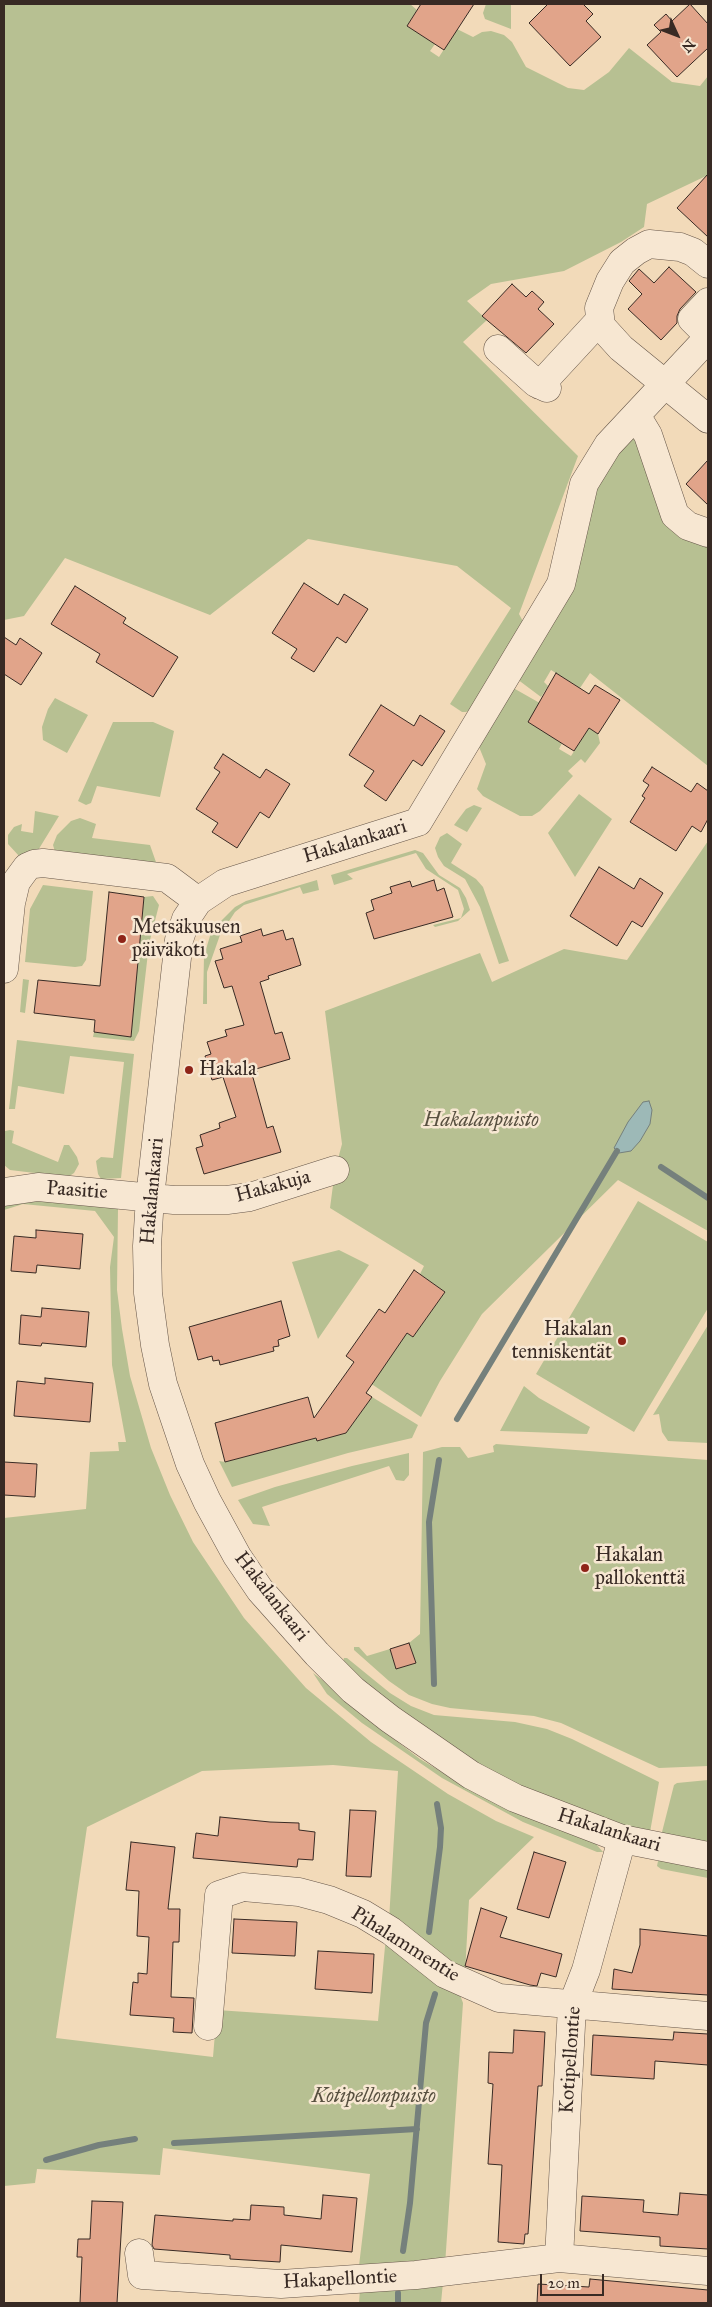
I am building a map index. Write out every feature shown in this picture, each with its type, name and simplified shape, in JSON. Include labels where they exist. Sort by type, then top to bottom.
[{"type":"street","points":[[708,264],[693,252],[680,247],[649,244],[636,250],[622,262],[610,281],[598,308],[601,326],[621,348],[708,419]]},
{"type":"street","points":[[708,302],[692,320],[708,336]]},
{"type":"street","points":[[498,349],[543,386],[579,348],[600,320]]},
{"type":"street","name":"Hakalankaari","points":[[708,336],[608,445],[584,484],[561,584],[418,822],[225,883],[198,901],[186,919],[179,940],[150,1197],[147,1246],[148,1293],[155,1345],[163,1384],[190,1464],[207,1501],[237,1556],[260,1590],[316,1654],[353,1690],[431,1749],[471,1775],[515,1798],[622,1839],[708,1856]]},
{"type":"street","points":[[636,415],[648,434],[674,515],[688,526],[708,533]]},
{"type":"street","points":[[4,969],[11,903],[16,882],[27,867],[34,864],[42,863],[167,878],[198,901]]},
{"type":"street","name":"Hakakuja","points":[[150,1197],[174,1200],[227,1200],[250,1197],[335,1170]]},
{"type":"street","name":"Paasitie","points":[[4,1192],[38,1187],[150,1197]]},
{"type":"street","name":"Kotipellontie","points":[[559,2258],[572,2006],[586,1970],[622,1839]]},
{"type":"street","name":"Pihalammentie","points":[[208,2026],[219,1896],[243,1887],[298,1892],[329,1900],[363,1914],[391,1931],[445,1974],[499,1998],[572,2006]]},
{"type":"street","points":[[572,2006],[708,2016]]},
{"type":"street","name":"Hakapellontie","points":[[139,2253],[142,2275],[280,2284],[416,2275],[559,2258]]},
{"type":"street","points":[[559,2258],[708,2271]]},
{"type":"green space","points":[[4,4],[410,4],[417,10],[407,26],[435,44],[430,51],[439,57],[457,29],[473,37],[482,32],[491,31],[504,35],[512,42],[526,67],[568,88],[584,90],[609,72],[629,48],[672,82],[700,86],[708,76],[708,178],[706,176],[647,204],[644,227],[621,242],[564,271],[491,284],[467,301],[487,320],[463,342],[578,456],[519,614],[526,627],[474,708],[462,712],[450,704],[511,608],[457,566],[308,539],[210,615],[65,558],[24,616],[4,620]]},
{"type":"green space","points":[[486,4],[511,4],[511,29],[485,19],[483,13]]},
{"type":"green space","points":[[637,426],[667,516],[708,547],[708,766],[590,673],[580,688],[551,670],[544,682],[548,686],[541,697],[513,676],[596,477]]},
{"type":"green space","points":[[508,685],[545,706],[528,722],[562,743],[559,749],[571,756],[589,728],[598,734],[600,743],[585,763],[581,759],[568,771],[573,776],[540,811],[532,816],[520,816],[483,796],[477,789],[486,764],[477,742]]},
{"type":"green space","points":[[55,698],[88,715],[67,753],[43,740],[42,727],[48,709]]},
{"type":"green space","points":[[113,722],[153,722],[174,731],[160,797],[97,786],[91,803],[86,805],[78,801]]},
{"type":"green space","points":[[579,794],[612,819],[575,877],[548,833]]},
{"type":"green space","points":[[474,805],[482,808],[467,832],[454,825],[466,809]]},
{"type":"green space","points":[[35,811],[59,816],[37,852],[19,856],[8,844],[8,835],[14,827],[22,824],[21,831],[33,833]]},
{"type":"green space","points":[[80,818],[96,824],[92,838],[150,845],[157,865],[56,855],[53,845],[57,835],[71,821]]},
{"type":"green space","points":[[447,833],[462,844],[451,863],[476,879],[483,887],[509,961],[499,964],[480,907],[465,879],[444,866],[438,857],[435,848],[440,837]]},
{"type":"green space","name":"Hakalanpuisto","points":[[708,841],[708,1231],[618,1180],[482,1314],[440,1381],[421,1417],[370,1383],[407,1333],[413,1337],[445,1292],[420,1274],[424,1266],[330,1208],[335,1170],[342,1144],[325,1011],[480,953],[492,982],[564,949],[627,960]]},
{"type":"green space","points":[[415,850],[423,853],[439,875],[460,888],[470,910],[458,921],[435,927],[433,925],[461,918],[464,909],[458,890],[426,869],[416,853],[347,874],[353,879],[334,885],[331,875]]},
{"type":"green space","points":[[317,880],[319,890],[303,894],[300,887],[244,905],[235,912],[220,935],[207,972],[207,1004],[203,1004],[204,956],[210,936],[219,923],[235,907],[246,901]]},
{"type":"green space","points":[[43,885],[93,891],[86,960],[82,966],[25,962],[30,909]]},
{"type":"green space","points":[[153,896],[159,905],[149,944],[139,1031],[134,1041],[93,1037],[94,1032],[131,1036],[144,897]]},
{"type":"green space","points":[[23,979],[29,980],[25,1013],[20,1012]]},
{"type":"green space","points":[[17,1040],[134,1054],[121,1178],[101,1179],[98,1174],[96,1161],[101,1157],[113,1158],[124,1062],[70,1056],[64,1094],[18,1086],[15,1109],[9,1109]]},
{"type":"green space","points":[[5,1131],[14,1131],[12,1143],[58,1162],[64,1145],[69,1145],[79,1164],[74,1173],[68,1177],[10,1170],[4,1165]]},
{"type":"green space","name":"Kotipellonpuisto","points":[[36,1198],[116,1207],[118,1209],[117,1290],[122,1329],[130,1376],[151,1448],[170,1495],[193,1542],[244,1618],[306,1688],[371,1742],[448,1794],[496,1821],[534,1837],[469,1900],[465,1974],[389,1920],[398,1771],[333,1765],[202,1771],[87,1827],[56,2038],[213,2057],[217,2010],[378,2021],[386,1936],[459,1992],[463,2003],[445,2265],[358,2274],[370,2174],[163,2148],[160,2175],[37,2169],[35,2183],[4,2186],[4,1518],[86,1509],[90,1452],[119,1451],[118,1442],[126,1442],[112,1365],[110,1267],[114,1237],[95,1211],[23,1204],[4,1210],[4,1205]]},
{"type":"green space","name":"Hakalan tenniskentät","points":[[638,1201],[708,1242],[708,1308],[634,1432],[536,1374]]},
{"type":"green space","points":[[339,1250],[369,1265],[318,1339],[292,1262]]},
{"type":"green space","points":[[708,1325],[708,1443],[668,1441],[662,1432],[659,1414],[653,1415]]},
{"type":"green space","points":[[524,1386],[539,1398],[590,1427],[587,1434],[500,1431]]},
{"type":"green space","points":[[372,1397],[418,1425],[412,1438],[348,1453],[232,1487],[219,1461],[225,1462],[316,1438],[317,1441],[346,1433]]},
{"type":"green space","name":"Hakalan pallokenttä","points":[[496,1444],[708,1460],[708,1766],[659,1768],[561,1723],[534,1716],[450,1708],[432,1704],[409,1695],[389,1681],[354,1650],[354,1647],[359,1647],[367,1656],[390,1649],[396,1669],[416,1663],[409,1643],[420,1634],[423,1452],[442,1447],[460,1447],[468,1458],[494,1452],[493,1446]]},
{"type":"green space","points":[[409,1453],[409,1475],[404,1481],[396,1480],[389,1466],[262,1507],[270,1526],[253,1524],[238,1500],[275,1487]]},
{"type":"green space","points":[[344,1658],[347,1658],[390,1693],[411,1706],[434,1715],[515,1722],[547,1729],[572,1739],[659,1782],[650,1832],[631,1829],[494,1776],[374,1693],[343,1662]]},
{"type":"green space","points":[[313,1673],[420,1759],[457,1781],[587,1839],[596,1844],[603,1852],[597,1852],[523,1822],[442,1778],[362,1723],[327,1694]]},
{"type":"green space","points":[[708,1780],[708,1845],[661,1836],[674,1785],[677,1783]]},
{"type":"green space","points":[[659,1856],[708,1866],[708,1878],[661,1869],[657,1866]]},
{"type":"green space","points":[[443,2282],[441,2303],[359,2303],[360,2289]]},
{"type":"water","points":[[649,1101],[652,1110],[650,1124],[640,1141],[631,1151],[619,1153],[614,1148],[628,1122],[643,1102]]},
{"type":"building","points":[[421,4],[474,4],[444,50],[407,26]]},
{"type":"building","points":[[548,4],[583,4],[593,14],[586,21],[601,37],[570,66],[529,23]]},
{"type":"building","points":[[690,4],[708,24],[708,48],[677,77],[647,45],[661,32],[654,25],[666,14],[672,21]]},
{"type":"building","points":[[708,174],[708,237],[677,208]]},
{"type":"building","points":[[669,267],[696,292],[680,309],[677,323],[661,340],[628,309],[642,294],[629,281],[639,269],[654,283]]},
{"type":"building","points":[[512,284],[526,297],[532,291],[544,302],[538,309],[554,324],[526,353],[482,316]]},
{"type":"building","points":[[708,460],[708,505],[686,484]]},
{"type":"building","points":[[304,583],[338,605],[344,594],[368,609],[346,643],[337,637],[314,672],[291,658],[297,649],[272,633]]},
{"type":"building","points":[[75,586],[126,618],[123,623],[178,657],[153,697],[96,662],[100,654],[51,624]]},
{"type":"building","points":[[4,637],[16,645],[20,638],[42,653],[21,685],[4,674]]},
{"type":"building","points":[[556,673],[589,694],[595,685],[620,700],[598,734],[589,728],[574,751],[528,722]]},
{"type":"building","points":[[381,705],[414,726],[420,715],[445,731],[422,766],[413,760],[386,801],[364,786],[374,771],[349,755]]},
{"type":"building","points":[[223,754],[260,778],[266,769],[290,784],[269,818],[260,812],[237,848],[212,832],[218,823],[196,809],[220,772],[214,768]]},
{"type":"building","points":[[652,767],[691,792],[697,783],[708,791],[708,819],[701,832],[692,826],[676,851],[630,822],[645,798],[642,796],[649,785],[643,781]]},
{"type":"building","points":[[599,867],[634,889],[640,878],[663,893],[642,927],[632,921],[617,946],[570,916]]},
{"type":"building","points":[[434,880],[437,891],[444,888],[453,917],[374,939],[366,913],[374,910],[371,900],[392,893],[390,887],[410,881],[412,887]]},
{"type":"building","name":"Metsäkuusen päiväkoti","points":[[109,892],[144,897],[131,1037],[94,1032],[95,1020],[34,1013],[38,980],[100,986]]},
{"type":"building","points":[[261,929],[263,936],[283,930],[286,940],[293,938],[301,965],[268,976],[269,979],[260,982],[275,1034],[282,1032],[290,1059],[256,1069],[257,1072],[252,1074],[267,1128],[273,1126],[281,1152],[204,1174],[196,1148],[203,1146],[200,1135],[220,1128],[219,1123],[236,1117],[223,1077],[212,1080],[205,1056],[211,1054],[207,1042],[227,1036],[225,1030],[244,1025],[232,986],[224,988],[215,961],[223,959],[220,949],[242,942],[240,936]]},
{"type":"building","points":[[36,1230],[83,1234],[80,1269],[37,1265],[36,1273],[11,1271],[14,1236],[36,1238]]},
{"type":"building","points":[[414,1270],[445,1292],[413,1337],[407,1333],[366,1393],[372,1397],[346,1433],[317,1441],[316,1438],[225,1462],[215,1423],[308,1397],[314,1418],[354,1362],[346,1356],[379,1309],[385,1313]]},
{"type":"building","points":[[281,1301],[290,1336],[278,1340],[279,1346],[273,1347],[274,1351],[220,1365],[219,1360],[213,1361],[212,1356],[198,1360],[189,1327]]},
{"type":"building","points":[[42,1308],[89,1312],[86,1347],[42,1343],[41,1346],[19,1344],[21,1315],[41,1317]]},
{"type":"building","points":[[45,1378],[93,1383],[90,1422],[14,1416],[17,1381],[45,1384]]},
{"type":"building","points":[[4,1462],[37,1464],[35,1497],[4,1495]]},
{"type":"building","points":[[409,1643],[416,1663],[396,1669],[390,1649]]},
{"type":"building","points":[[350,1810],[376,1811],[371,1877],[346,1876]]},
{"type":"building","points":[[220,1817],[299,1823],[299,1830],[315,1832],[313,1860],[298,1859],[297,1867],[193,1858],[196,1833],[218,1836]]},
{"type":"building","points":[[131,1842],[175,1847],[168,1909],[180,1909],[179,1942],[173,1942],[171,1997],[194,1998],[192,2033],[173,2032],[174,2018],[130,2015],[133,1982],[138,1983],[138,1973],[147,1974],[149,1937],[137,1936],[139,1891],[126,1890]]},
{"type":"building","points":[[534,1852],[566,1862],[549,1918],[517,1909]]},
{"type":"building","points":[[481,1908],[507,1917],[500,1937],[562,1954],[556,1977],[541,1973],[537,1986],[465,1966]]},
{"type":"building","points":[[234,1919],[297,1922],[295,1956],[232,1953]]},
{"type":"building","points":[[640,1929],[708,1936],[708,1995],[612,1989],[614,1969],[632,1973],[640,1945]]},
{"type":"building","points":[[318,1951],[374,1954],[372,1993],[315,1989]]},
{"type":"building","points":[[514,2030],[545,2032],[542,2086],[538,2086],[528,2234],[525,2234],[524,2244],[498,2242],[502,2165],[488,2164],[493,2084],[488,2083],[489,2052],[513,2053]]},
{"type":"building","points":[[674,2032],[708,2034],[708,2065],[655,2061],[654,2079],[591,2075],[593,2035],[673,2040]]},
{"type":"building","points":[[680,2193],[708,2195],[708,2249],[660,2246],[660,2237],[580,2231],[582,2196],[644,2200],[643,2212],[678,2215]]},
{"type":"building","points":[[323,2195],[357,2198],[352,2252],[281,2245],[280,2262],[230,2259],[230,2255],[154,2249],[152,2245],[155,2215],[233,2221],[233,2219],[250,2220],[251,2205],[284,2207],[284,2215],[321,2219]]},
{"type":"building","points":[[92,2201],[123,2202],[117,2303],[80,2303],[82,2257],[77,2257],[78,2239],[90,2239]]},
{"type":"building","points":[[590,2279],[708,2290],[708,2303],[537,2303],[538,2284],[589,2287]]},
{"type":"waterway","points":[[457,1419],[617,1151]]},
{"type":"waterway","points":[[661,1167],[708,1198]]},
{"type":"waterway","points":[[434,1684],[429,1522],[439,1460]]},
{"type":"waterway","points":[[429,1932],[440,1847],[441,1828],[437,1804]]},
{"type":"waterway","points":[[403,2251],[410,2203],[426,2023],[435,1994]]},
{"type":"waterway","points":[[174,2143],[417,2129]]},
{"type":"waterway","points":[[46,2160],[99,2145],[135,2139]]},
{"type":"waterway","points":[[398,2293],[398,2303]]},
{"type":"place","name":"Metsäkuusen päiväkoti","points":[[122,939]]},
{"type":"place","name":"Hakala","points":[[189,1070]]},
{"type":"place","name":"Hakalan tenniskentät","points":[[622,1341]]},
{"type":"place","name":"Hakalan pallokenttä","points":[[585,1568]]}]
